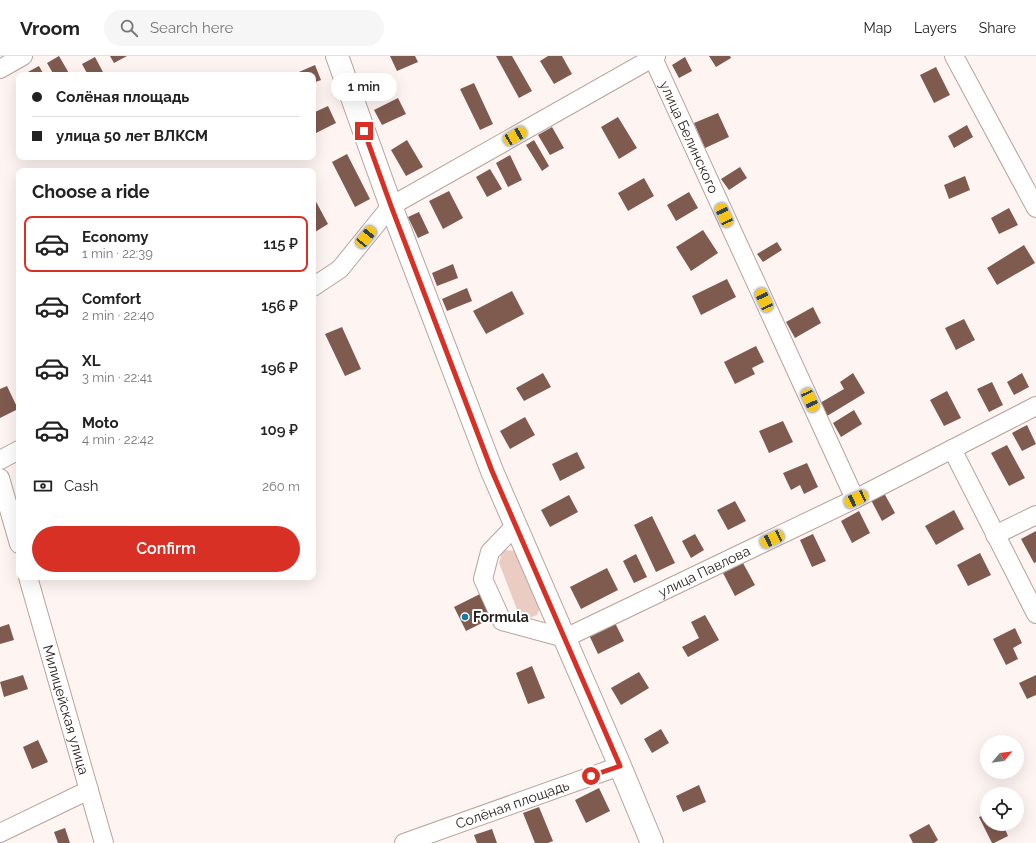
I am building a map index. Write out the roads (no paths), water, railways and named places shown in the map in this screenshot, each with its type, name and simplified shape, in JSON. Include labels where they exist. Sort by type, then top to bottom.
[{"type":"main road","points":[[337,56],[391,206],[492,471],[652,843]]},
{"type":"street","points":[[0,69],[23,56]]},
{"type":"street","points":[[954,56],[1036,208]]},
{"type":"street","points":[[316,284],[340,269],[391,206],[654,57]]},
{"type":"street","name":"улица Белинского","points":[[654,57],[856,499]]},
{"type":"street","name":"улица Павлова","points":[[564,638],[856,499],[1036,406]]},
{"type":"street","points":[[952,449],[1036,614]]},
{"type":"street","points":[[0,460],[16,452]]},
{"type":"street","points":[[0,478],[16,534]]},
{"type":"street","points":[[995,535],[1036,515]]},
{"type":"street","points":[[516,525],[490,552],[483,579],[502,621],[564,638]]},
{"type":"street","name":"Милицейская улица","points":[[29,580],[104,843]]},
{"type":"street","name":"Солёная площадь","points":[[404,843],[620,766]]},
{"type":"street","points":[[0,833],[89,790]]},
{"type":"place","name":"Formula","points":[[465,617]]}]
